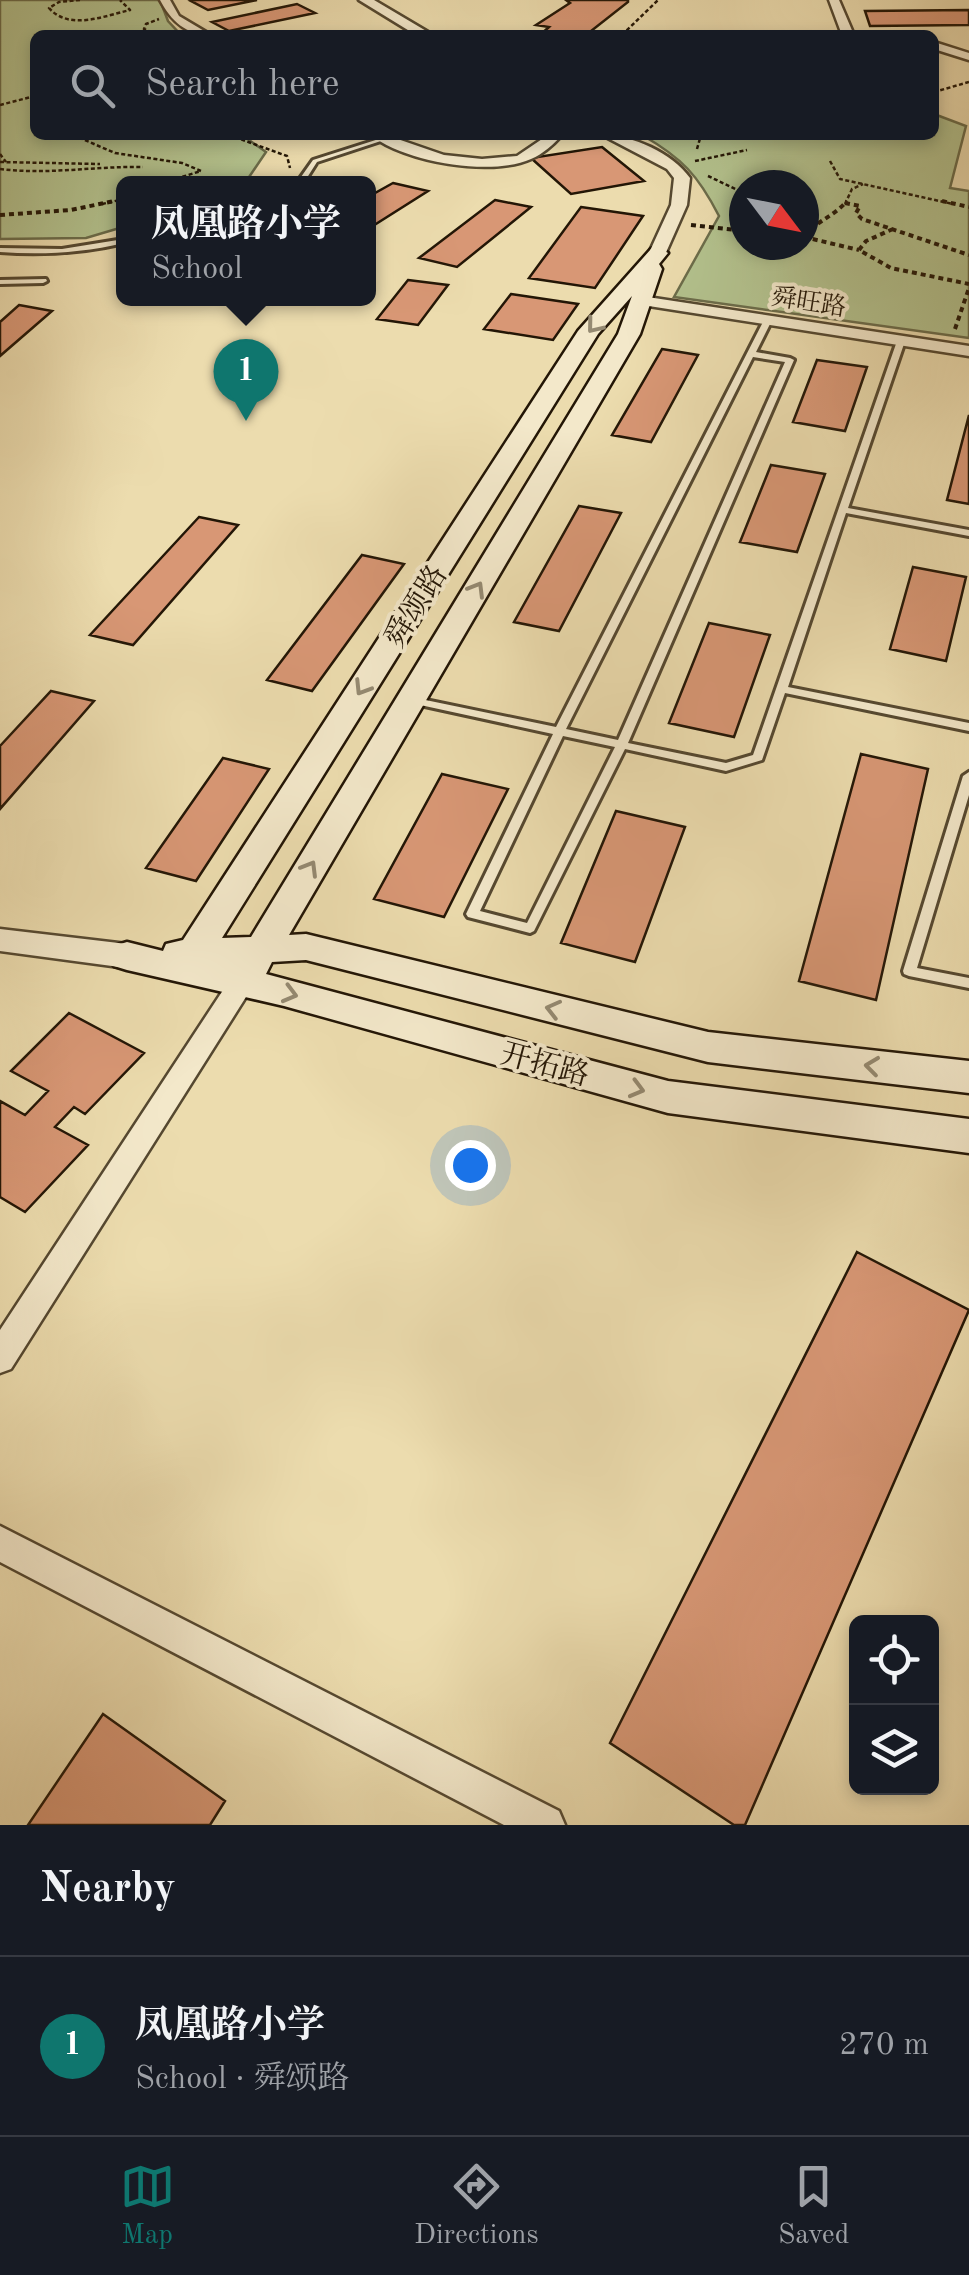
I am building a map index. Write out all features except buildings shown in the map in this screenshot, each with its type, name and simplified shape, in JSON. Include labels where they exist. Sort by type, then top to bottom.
[{"type":"main road","name":"舜颂路","points":[[242,982],[629,334],[658,252]]},
{"type":"main road","name":"舜颂路","points":[[189,961],[589,331],[658,252]]},
{"type":"main road","name":"开拓路","points":[[127,956],[189,961],[306,947],[708,1047],[969,1078]]},
{"type":"main road","name":"开拓路","points":[[189,961],[242,982],[668,1097],[969,1136]]},
{"type":"street","points":[[165,0],[174,18],[196,30]]},
{"type":"street","points":[[365,0],[417,30]]},
{"type":"street","points":[[834,0],[846,30]]},
{"type":"street","points":[[939,47],[969,57]]},
{"type":"street","points":[[388,140],[424,156],[484,162],[516,160],[538,152],[551,140]]},
{"type":"street","points":[[620,140],[673,166]]},
{"type":"street","name":"舜颂路","points":[[658,252],[679,206],[682,178],[673,166]]},
{"type":"street","name":"舜旺路","points":[[641,300],[961,350]]},
{"type":"street","name":"开拓路","points":[[0,940],[127,956]]},
{"type":"street","points":[[0,1358],[242,982]]},
{"type":"street","points":[[0,1543],[545,1825]]},
{"type":"lane","points":[[305,176],[315,161],[373,140]]},
{"type":"lane","points":[[0,250],[42,254],[84,251],[116,243]]},
{"type":"lane","points":[[0,282],[43,281]]},
{"type":"lane","points":[[750,354],[790,360],[621,745],[530,928],[472,914],[560,732],[750,354],[768,320]]},
{"type":"lane","points":[[411,700],[726,767],[758,757],[901,340]]},
{"type":"lane","points":[[843,510],[969,534]]},
{"type":"lane","points":[[782,689],[969,727]]},
{"type":"lane","points":[[969,776],[909,970],[969,983]]},
{"type":"path","points":[[80,0],[59,2],[50,8],[57,17],[80,21],[130,10],[120,0]]},
{"type":"path","points":[[627,30],[658,0]]},
{"type":"path","points":[[939,91],[969,82]]},
{"type":"path","points":[[0,105],[30,97]]},
{"type":"path","points":[[85,140],[115,153],[182,163],[202,171],[182,176]]},
{"type":"path","points":[[243,140],[287,156],[291,176]]},
{"type":"path","points":[[697,150],[694,148],[698,140]]},
{"type":"path","points":[[673,166],[747,150]]},
{"type":"path","points":[[0,154],[2,166]]},
{"type":"path","points":[[2,166],[101,161],[99,166]]},
{"type":"path","points":[[830,161],[840,179],[969,208]]},
{"type":"path","points":[[2,166],[32,173],[99,166],[143,167]]},
{"type":"path","points":[[708,176],[729,186]]},
{"type":"path","points":[[819,221],[832,217],[852,190],[863,184]]},
{"type":"path","points":[[0,215],[70,210],[116,200]]},
{"type":"path","points":[[845,203],[860,206],[856,213],[862,219],[950,252],[969,255]]},
{"type":"path","points":[[671,223],[729,229]]},
{"type":"path","points":[[860,250],[866,241],[893,229]]},
{"type":"path","points":[[819,240],[860,250],[891,268],[969,286],[956,318],[961,350]]},
{"type":"green space","points":[[0,0],[160,0],[168,21],[176,30],[30,30],[30,140],[249,140],[266,152],[250,176],[116,176],[116,229],[86,238],[0,239]]},
{"type":"green space","points":[[939,116],[966,126],[950,188],[969,191],[969,338],[674,297],[719,216],[688,169],[650,140],[939,140]]},
{"type":"place","name":"凤凰路小学","points":[[246,421]]}]
